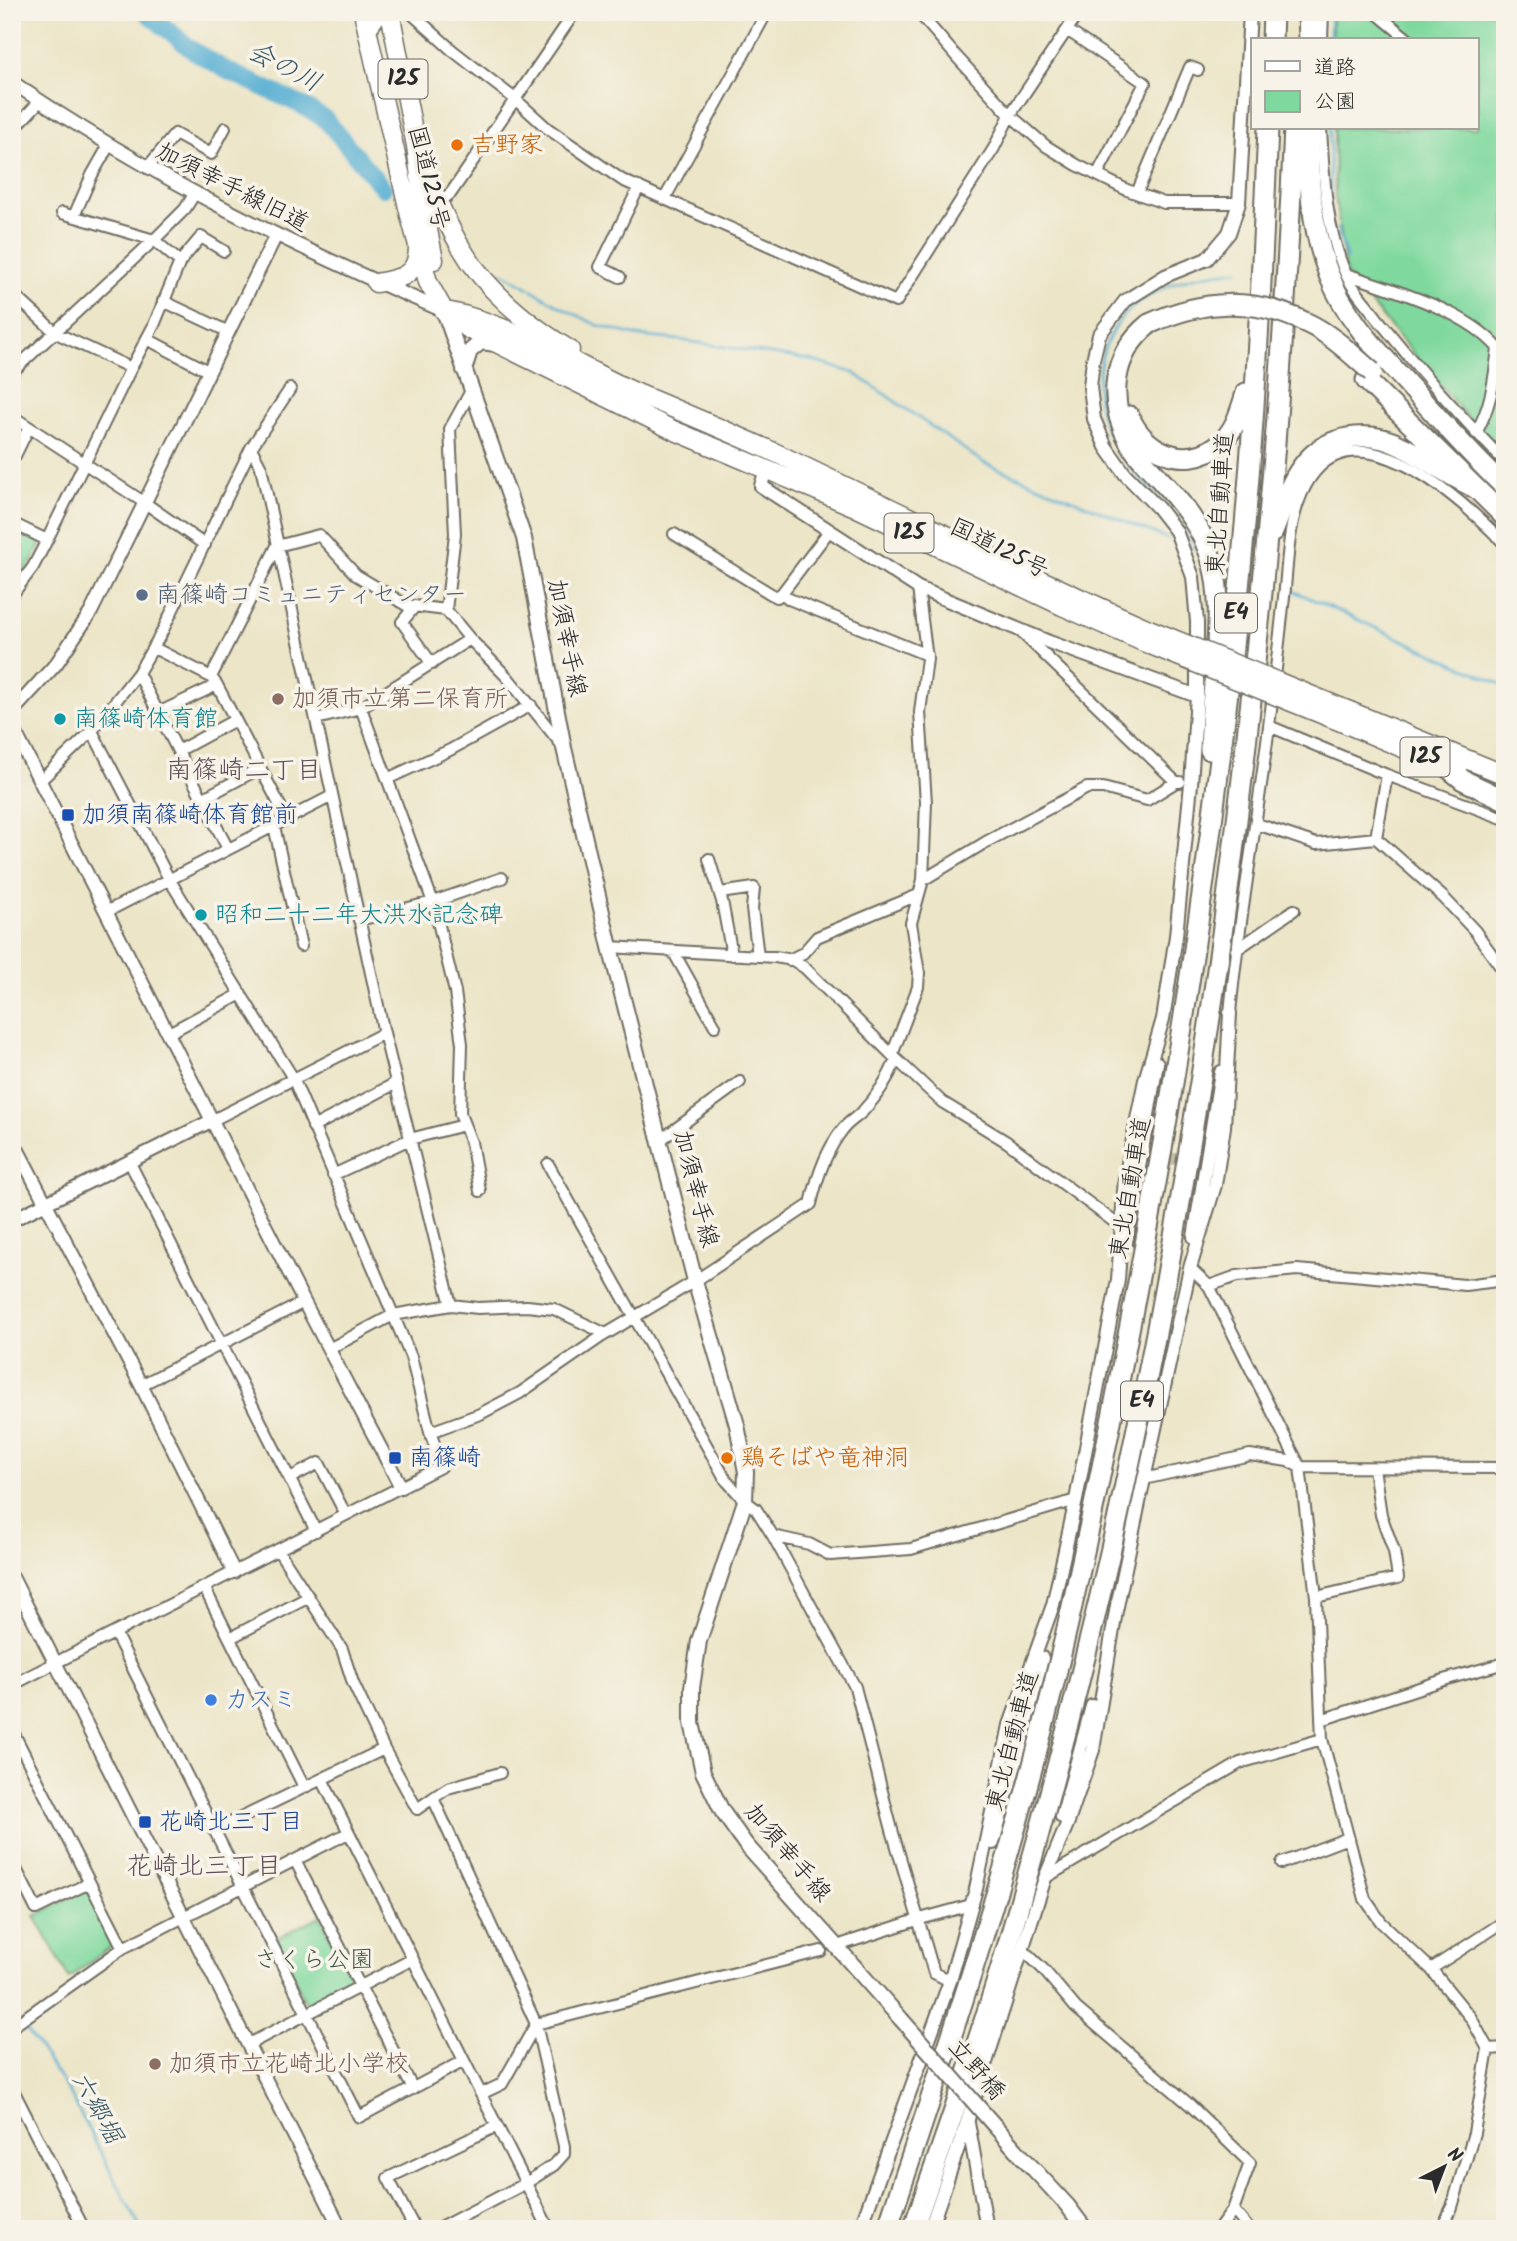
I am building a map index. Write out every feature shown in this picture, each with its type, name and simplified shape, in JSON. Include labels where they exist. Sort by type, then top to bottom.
[{"type":"highway","name":"国道125号","points":[[363,12],[428,282],[444,311],[470,330],[673,430],[853,506],[1062,606],[1146,636],[1349,718],[1505,775]]},
{"type":"highway","name":"国道125号","points":[[390,12],[444,311]]},
{"type":"highway","points":[[1272,38],[1273,12]]},
{"type":"highway","points":[[1297,38],[1298,12]]},
{"type":"highway","points":[[1308,12],[1309,38]]},
{"type":"highway","name":"東北自動車道","points":[[887,2229],[995,1899],[1053,1687],[1094,1513],[1172,1100],[1220,765],[1243,544],[1268,130]]},
{"type":"highway","name":"東北自動車道","points":[[913,2229],[977,2044],[1023,1894],[1116,1527],[1171,1248],[1217,971],[1255,679],[1289,257],[1294,130]]},
{"type":"highway","points":[[1308,130],[1311,201],[1315,225],[1329,275],[1346,309],[1369,341],[1464,449],[1505,487]]},
{"type":"highway","points":[[416,146],[459,244],[470,262],[505,303],[542,332],[580,356],[774,453]]},
{"type":"highway","points":[[376,282],[397,279],[409,272],[418,258],[418,241]]},
{"type":"highway","points":[[1206,867],[1211,725],[1219,621],[1218,586],[1202,532],[1184,505],[1131,445],[1118,416],[1115,402],[1121,362],[1126,349],[1137,334],[1152,328],[1176,311],[1206,305],[1241,304],[1272,310],[1308,323],[1339,344],[1473,487],[1505,517]]},
{"type":"highway","name":"国道125号","points":[[444,311],[476,317],[774,453],[1146,636]]},
{"type":"highway","points":[[1152,328],[1132,361],[1125,385],[1127,412],[1146,443],[1168,455],[1196,455],[1218,445],[1228,435],[1238,418],[1256,358]]},
{"type":"highway","points":[[1369,376],[1464,449]]},
{"type":"highway","points":[[1266,550],[1301,468],[1320,448],[1346,437],[1374,436],[1402,446],[1447,475],[1473,487]]},
{"type":"highway","name":"国道125号","points":[[1349,718],[1505,792]]},
{"type":"highway","points":[[1446,766],[1463,780],[1505,800]]},
{"type":"main road","name":"加須幸手線","points":[[444,311],[524,538],[564,748],[610,947],[695,1280],[737,1425],[747,1472],[745,1501],[699,1641],[692,1688],[692,1723],[703,1772],[722,1811],[746,1845],[901,2019]]},
{"type":"main road","points":[[464,370],[473,347],[481,342],[497,344]]},
{"type":"main road","name":"立野橋","points":[[901,2019],[1067,2205],[1085,2229]]},
{"type":"street","points":[[368,34],[384,12]]},
{"type":"street","points":[[410,12],[547,128],[622,180],[896,302],[994,148],[1010,115],[1079,12]]},
{"type":"street","points":[[439,203],[451,193],[575,12]]},
{"type":"street","points":[[664,198],[767,12]]},
{"type":"street","points":[[918,12],[1010,115],[1046,146],[1097,175],[1164,203],[1239,203]]},
{"type":"street","points":[[860,2229],[950,1980],[1022,1746],[1076,1500],[1118,1280],[1125,1228],[1145,1154],[1176,936],[1191,784],[1197,696],[1194,577],[1176,531],[1125,474],[1106,447],[1094,419],[1090,387],[1099,335],[1125,301],[1165,276],[1208,260],[1229,233],[1239,203],[1250,12]]},
{"type":"street","points":[[1322,38],[1323,12]]},
{"type":"street","points":[[1375,12],[1407,38]]},
{"type":"street","points":[[1067,30],[1145,83],[1097,175]]},
{"type":"street","points":[[1137,193],[1190,67],[1198,71]]},
{"type":"street","name":"加須幸手線旧道","points":[[12,82],[147,169],[276,235],[444,311]]},
{"type":"street","points":[[12,131],[40,101]]},
{"type":"street","points":[[147,169],[175,134],[211,154],[225,128]]},
{"type":"street","points":[[1321,130],[1325,203],[1331,230],[1354,289],[1387,331],[1505,463]]},
{"type":"street","points":[[74,216],[109,145]]},
{"type":"street","points":[[620,277],[600,267],[639,187]]},
{"type":"street","points":[[12,372],[155,240],[195,193]]},
{"type":"street","points":[[62,212],[155,240],[180,262]]},
{"type":"street","points":[[12,712],[56,664],[86,621],[276,235]]},
{"type":"street","points":[[12,595],[33,567],[86,463],[147,339],[180,262],[201,237],[224,251]]},
{"type":"street","points":[[1346,274],[1453,314],[1498,348],[1493,392],[1487,413],[1476,433]]},
{"type":"street","points":[[12,293],[56,333],[131,368]]},
{"type":"street","points":[[163,302],[229,332]]},
{"type":"street","points":[[147,339],[208,371]]},
{"type":"street","points":[[41,780],[92,731],[138,673],[154,648],[251,448],[290,389]]},
{"type":"street","points":[[446,610],[455,534],[450,429],[472,389]]},
{"type":"street","points":[[12,416],[205,545]]},
{"type":"street","points":[[12,462],[29,426]]},
{"type":"street","points":[[251,448],[261,467],[384,1034],[451,1305]]},
{"type":"street","points":[[1190,1268],[1203,1164],[1227,1037],[1236,950],[1257,824],[1290,537],[1301,494],[1318,469],[1340,455],[1363,451],[1398,456],[1465,507],[1505,544]]},
{"type":"street","points":[[766,469],[761,486],[918,588],[1020,631],[1197,696]]},
{"type":"street","points":[[12,523],[47,540]]},
{"type":"street","points":[[674,534],[777,597],[829,531]]},
{"type":"street","points":[[277,546],[319,535],[356,575],[406,605],[446,610],[531,705],[564,748]]},
{"type":"street","points":[[158,713],[214,681],[277,546]]},
{"type":"street","points":[[430,1432],[480,1414],[520,1393],[606,1334],[811,1204],[818,1174],[834,1143],[842,1130],[862,1113],[882,1088],[918,987],[918,963],[911,923],[923,880],[926,802],[920,712],[927,655],[918,588]]},
{"type":"street","points":[[782,593],[789,599],[927,655]]},
{"type":"street","points":[[415,606],[402,622],[432,664]]},
{"type":"street","points":[[1020,631],[1176,782],[1191,784]]},
{"type":"street","points":[[316,719],[361,708],[470,639]]},
{"type":"street","points":[[154,648],[214,681],[287,819]]},
{"type":"street","points":[[138,673],[228,849]]},
{"type":"street","points":[[387,779],[450,750],[531,705]]},
{"type":"street","points":[[361,708],[433,902],[456,992],[462,1044],[460,1114],[471,1142],[480,1191]]},
{"type":"street","points":[[178,751],[235,720]]},
{"type":"street","points":[[12,726],[401,1488]]},
{"type":"street","points":[[1269,726],[1387,775],[1505,819]]},
{"type":"street","points":[[12,1685],[442,1466],[430,1432],[411,1357],[293,1078],[169,879],[92,731]]},
{"type":"street","points":[[202,799],[260,768]]},
{"type":"street","points":[[1376,838],[1387,775]]},
{"type":"street","points":[[923,880],[986,842],[1087,788],[1103,788],[1147,800],[1176,782]]},
{"type":"street","points":[[108,911],[332,796]]},
{"type":"street","points":[[1257,824],[1316,844],[1376,838],[1444,898],[1475,931],[1505,973]]},
{"type":"street","points":[[274,826],[301,946]]},
{"type":"street","points":[[709,859],[720,893],[733,954]]},
{"type":"street","points":[[359,920],[433,902],[502,878]]},
{"type":"street","points":[[720,893],[754,888],[751,909],[758,956]]},
{"type":"street","points":[[789,960],[803,953],[817,937],[918,895]]},
{"type":"street","points":[[1236,950],[1294,910]]},
{"type":"street","points":[[610,947],[758,956],[789,960],[805,968],[894,1058],[942,1102],[1007,1142],[1125,1228]]},
{"type":"street","points":[[673,951],[715,1027]]},
{"type":"street","points":[[169,1033],[241,994]]},
{"type":"street","points":[[1125,1228],[1125,1178],[1145,1080],[1163,1019]]},
{"type":"street","points":[[12,1220],[384,1034]]},
{"type":"street","points":[[1045,1878],[1093,1750],[1144,1479],[1190,1268],[1215,1185],[1227,1092],[1227,1037]]},
{"type":"street","points":[[659,1141],[740,1082]]},
{"type":"street","points":[[313,1127],[396,1083]]},
{"type":"street","points":[[333,1175],[410,1139],[464,1125]]},
{"type":"street","points":[[12,1139],[141,1385],[234,1572]]},
{"type":"street","points":[[129,1161],[316,1531]]},
{"type":"street","points":[[548,1164],[726,1480],[756,1509],[773,1536],[855,1687],[892,1830],[934,1973],[950,1980]]},
{"type":"street","points":[[1190,1268],[1209,1286],[1300,1467],[1316,1597],[1322,1738],[1365,1899],[1381,1922],[1431,1969],[1471,2018],[1488,2049],[1474,2133],[1452,2207],[1442,2229]]},
{"type":"street","points":[[1209,1286],[1237,1276],[1297,1270],[1465,1285],[1505,1280]]},
{"type":"street","points":[[141,1385],[304,1302]]},
{"type":"street","points":[[329,1349],[393,1315],[451,1305],[554,1309],[606,1334]]},
{"type":"street","points":[[1144,1479],[1250,1455],[1288,1461],[1300,1467],[1505,1468]]},
{"type":"street","points":[[290,1478],[319,1463],[346,1515]]},
{"type":"street","points":[[1316,1597],[1398,1578],[1394,1551],[1381,1516],[1374,1468]]},
{"type":"street","points":[[773,1536],[809,1544],[830,1555],[911,1549],[1076,1500]]},
{"type":"street","points":[[278,1550],[342,1649],[353,1683],[384,1749],[417,1809],[448,1788],[500,1773]]},
{"type":"street","points":[[12,1577],[341,2229]]},
{"type":"street","points":[[204,1587],[304,1787]]},
{"type":"street","points":[[230,1638],[309,1597]]},
{"type":"street","points":[[976,1889],[1010,1725],[1053,1605]]},
{"type":"street","points":[[115,1633],[359,2117],[464,2061]]},
{"type":"street","points":[[930,2229],[1045,1878],[1075,1762],[1108,1659]]},
{"type":"street","points":[[1321,1720],[1505,1663]]},
{"type":"street","points":[[12,1730],[123,1948]]},
{"type":"street","points":[[1045,1878],[1240,1763],[1322,1738]]},
{"type":"street","points":[[214,1831],[384,1749]]},
{"type":"street","points":[[322,1779],[549,2229]]},
{"type":"street","points":[[433,1798],[536,2024],[564,2146],[564,2154],[554,2165],[526,2183],[438,2229]]},
{"type":"street","points":[[12,2027],[123,1948],[348,1833]]},
{"type":"street","points":[[1282,1863],[1348,1838]]},
{"type":"street","points":[[295,1860],[414,2089]]},
{"type":"street","points":[[12,1861],[36,1909],[89,1883]]},
{"type":"street","points":[[843,1944],[971,1905]]},
{"type":"street","points":[[1431,1969],[1505,1921]]},
{"type":"street","points":[[1022,1949],[1076,2008],[1190,2105],[1250,2163],[1233,2210],[1219,2229]]},
{"type":"street","points":[[481,2094],[502,2084],[536,2024],[821,1951]]},
{"type":"street","points":[[249,2043],[412,1959]]},
{"type":"street","points":[[1488,2049],[1505,2048]]},
{"type":"street","points":[[12,2088],[84,2229]]},
{"type":"street","points":[[967,2122],[987,2229]]},
{"type":"street","points":[[415,2229],[388,2178],[497,2126]]},
{"type":"street","points":[[1233,2210],[1249,2229]]},
{"type":"green space","points":[[1332,12],[1505,12],[1505,462],[1346,274],[1335,197],[1334,130],[1478,130],[1478,38],[1332,38]]},
{"type":"green space","points":[[12,526],[41,542],[33,560],[12,588]]},
{"type":"green space","points":[[84,1890],[89,1892],[115,1941],[69,1978],[35,1916]]},
{"type":"green space","name":"さくら公園","points":[[320,1916],[353,1981],[352,1986],[307,2005],[275,1939]]},
{"type":"waterway","name":"会の川","points":[[146,12],[194,51],[226,70],[325,119],[383,188]]},
{"type":"waterway","points":[[1330,12],[1330,38]]},
{"type":"waterway","points":[[1330,130],[1330,191]]},
{"type":"waterway","points":[[1337,228],[1347,259]]},
{"type":"waterway","points":[[1193,550],[1174,517],[1116,448],[1101,412],[1099,374],[1110,336],[1120,320],[1134,306],[1174,283],[1239,270]]},
{"type":"waterway","points":[[502,272],[597,325],[638,336],[810,360],[854,373],[984,463],[1168,539]]},
{"type":"waterway","points":[[1287,588],[1505,686]]},
{"type":"waterway","name":"六郷堀","points":[[12,2009],[18,2017]]},
{"type":"waterway","name":"六郷堀","points":[[22,2023],[69,2092],[141,2229]]},
{"type":"tunnel","points":[[1148,1155],[1199,1163]]},
{"type":"tunnel","points":[[1023,1746],[1073,1761]]},
{"type":"place","name":"吉野家","points":[[457,145]]},
{"type":"place","name":"南篠崎コミュニティセンター","points":[[142,595]]},
{"type":"place","name":"加須市立第二保育所","points":[[278,699]]},
{"type":"place","name":"南篠崎体育館","points":[[60,719]]},
{"type":"place","name":"加須南篠崎体育館前","points":[[68,815]]},
{"type":"place","name":"昭和二十二年大洪水記念碑","points":[[201,915]]},
{"type":"place","name":"南篠崎","points":[[395,1458]]},
{"type":"place","name":"鶏そばや竜神洞","points":[[727,1458]]},
{"type":"place","name":"カスミ","points":[[211,1700]]},
{"type":"place","name":"花崎北三丁目","points":[[145,1822]]},
{"type":"place","name":"加須市立花崎北小学校","points":[[155,2064]]},
{"type":"district","name":"南篠崎二丁目","points":[[244,771]]},
{"type":"district","name":"花崎北三丁目","points":[[204,1867]]}]
